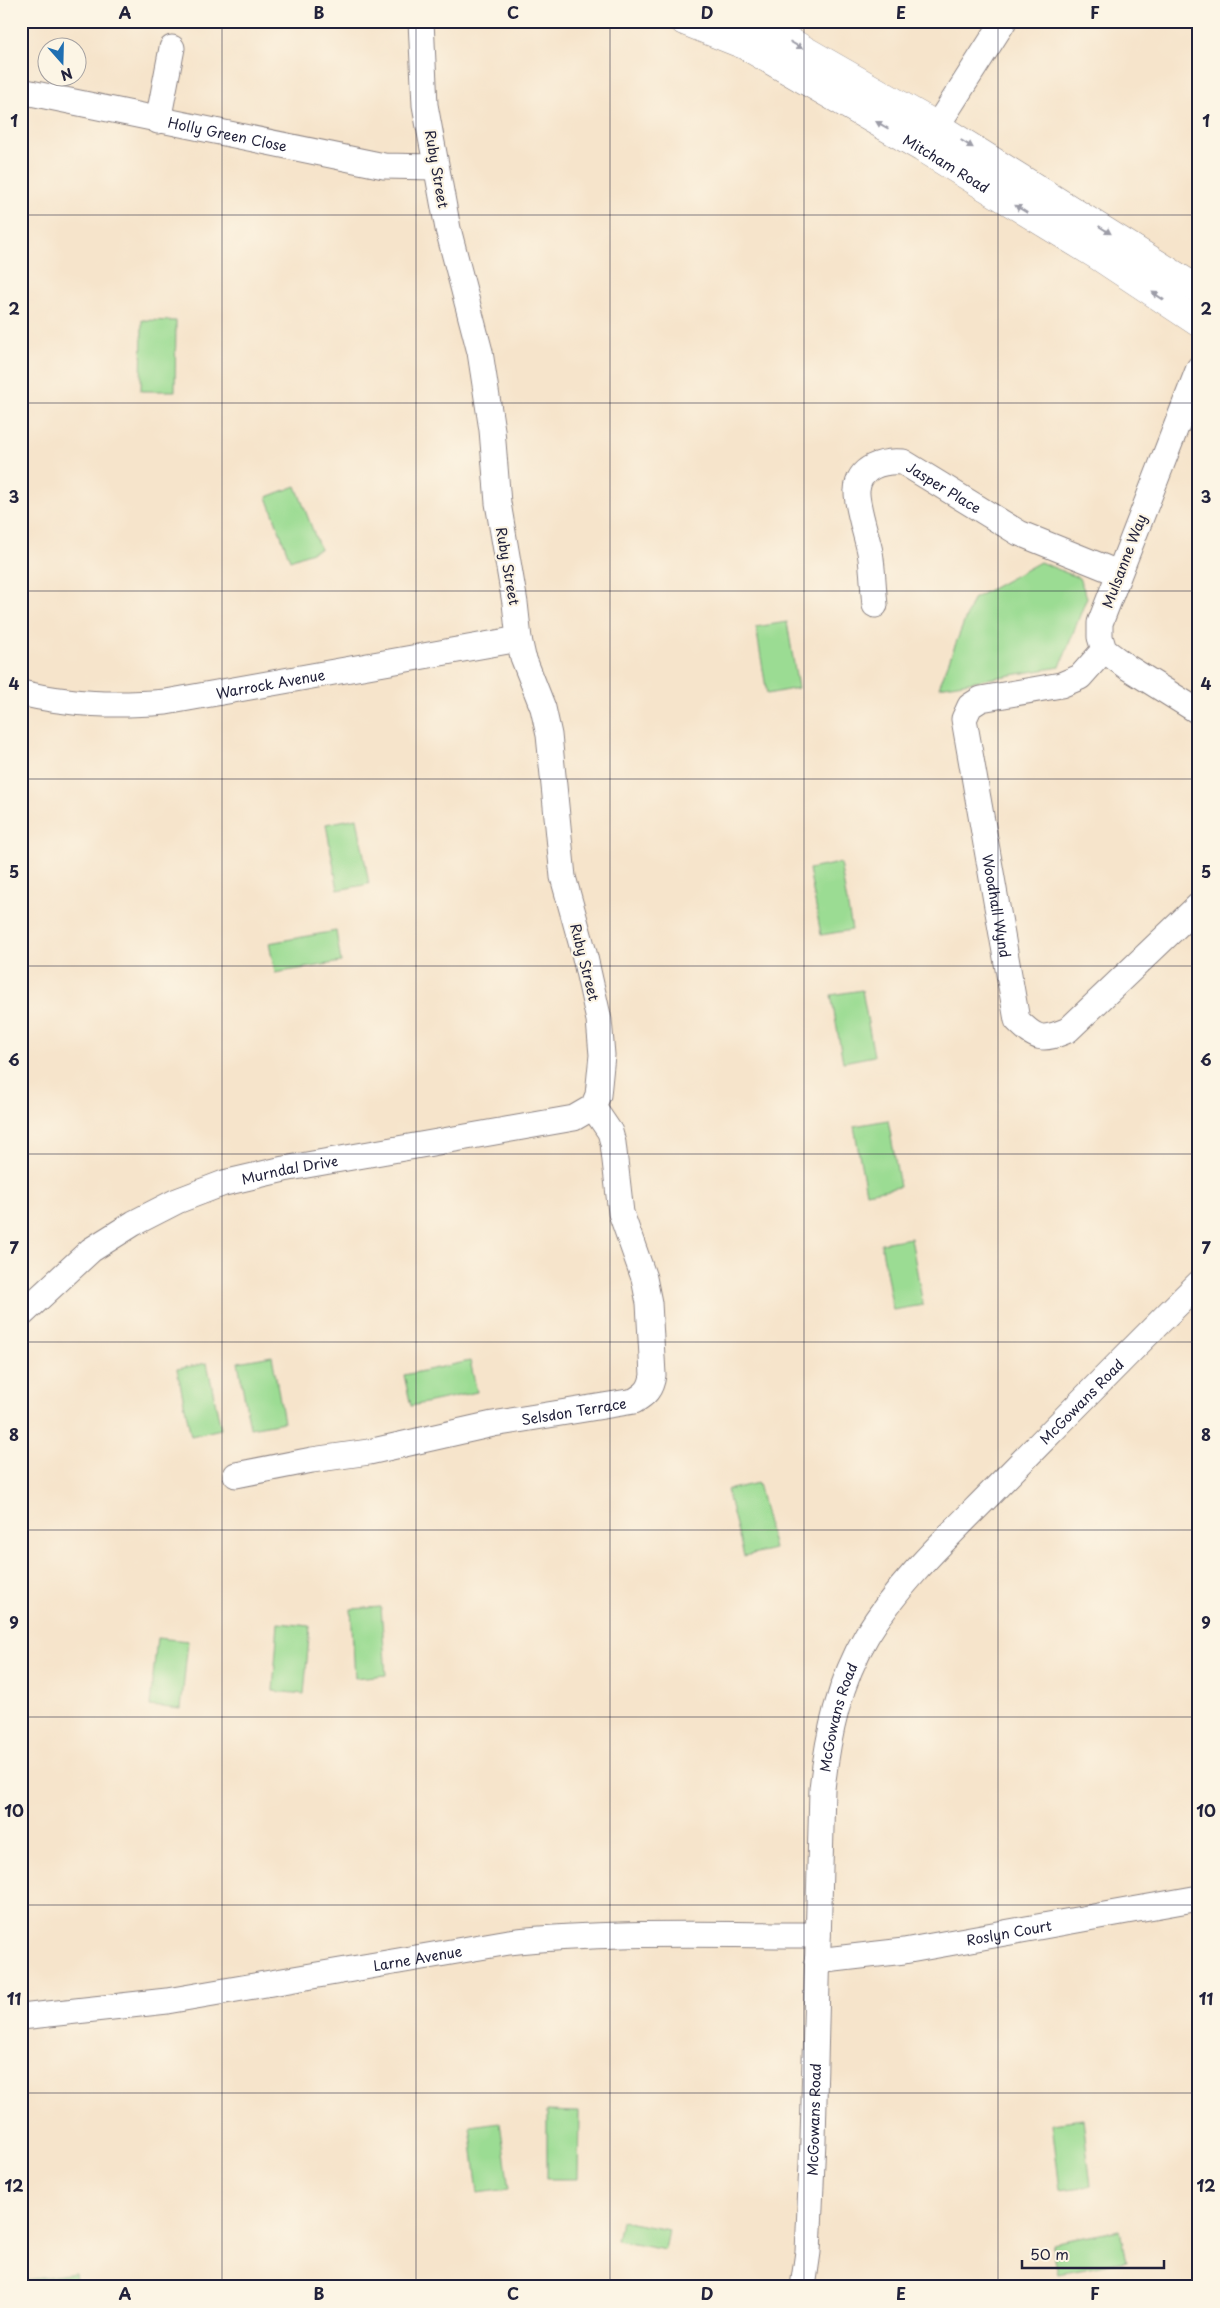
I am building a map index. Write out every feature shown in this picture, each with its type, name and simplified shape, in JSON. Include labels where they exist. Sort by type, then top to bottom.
[{"type":"main road","name":"Mitcham Road","points":[[684,21],[751,29],[937,126],[1199,290]]},
{"type":"main road","name":"Mitcham Road","points":[[751,29],[922,148],[1098,256],[1199,323]]},
{"type":"main road","points":[[922,148],[937,126]]},
{"type":"street","name":"Ruby Street","points":[[421,21],[426,105],[435,167],[448,229],[469,304],[484,370],[492,430],[498,503],[515,603],[519,639],[523,657],[543,708],[549,735],[562,877],[584,953],[599,1020],[602,1055],[601,1080],[593,1107]]},
{"type":"street","points":[[937,126],[1004,21]]},
{"type":"street","points":[[158,121],[172,48]]},
{"type":"street","name":"Holly Green Close","points":[[21,91],[158,121],[384,166],[435,167]]},
{"type":"street","name":"Mulsanne Way","points":[[1104,650],[1100,637],[1100,623],[1199,368]]},
{"type":"street","name":"Jasper Place","points":[[875,605],[871,553],[857,491],[864,474],[875,464],[889,461],[903,462],[1019,533],[1118,573]]},
{"type":"street","name":"Warrock Avenue","points":[[21,693],[42,698],[119,706],[166,702],[519,639]]},
{"type":"street","points":[[1104,650],[1127,667],[1199,712]]},
{"type":"street","name":"Woodhall Wynd","points":[[1104,650],[1080,677],[1061,685],[981,699],[970,706],[964,719],[1017,1020],[1031,1034],[1049,1038],[1068,1030],[1199,905]]},
{"type":"street","name":"Murndal Drive","points":[[21,1314],[91,1250],[134,1223],[177,1201],[224,1183],[284,1170],[567,1119],[588,1112],[593,1107]]},
{"type":"street","name":"Selsdon Terrace","points":[[236,1475],[312,1460],[369,1452],[493,1424],[634,1401],[644,1395],[651,1387],[653,1375],[649,1303],[644,1278],[621,1213],[610,1132],[593,1107]]},
{"type":"street","name":"McGowans Road","points":[[803,2287],[808,2252],[813,2140],[822,1790],[835,1709],[849,1672],[867,1635],[899,1591],[970,1515],[1199,1283]]},
{"type":"street","name":"Roslyn Court","points":[[817,1961],[904,1951],[1199,1898]]},
{"type":"street","name":"Larne Avenue","points":[[21,2018],[167,2001],[538,1938],[635,1934],[818,1935]]},
{"type":"green space","points":[[142,320],[176,321],[175,391],[141,391]]},
{"type":"green space","points":[[296,486],[320,549],[290,560],[267,497]]},
{"type":"green space","points":[[1040,562],[1079,578],[1087,597],[1060,667],[939,687],[973,599]]},
{"type":"green space","points":[[787,622],[798,688],[767,694],[756,627]]},
{"type":"green space","points":[[357,818],[369,884],[338,890],[326,824]]},
{"type":"green space","points":[[840,863],[852,930],[821,935],[809,869]]},
{"type":"green space","points":[[336,931],[341,962],[275,973],[269,943]]},
{"type":"green space","points":[[862,990],[874,1056],[843,1062],[831,995]]},
{"type":"green space","points":[[888,1120],[900,1187],[866,1193],[854,1126]]},
{"type":"green space","points":[[911,1238],[923,1305],[893,1310],[881,1243]]},
{"type":"green space","points":[[272,1356],[284,1422],[250,1428],[238,1362]]},
{"type":"green space","points":[[470,1361],[477,1392],[411,1406],[404,1375]]},
{"type":"green space","points":[[207,1363],[221,1429],[191,1436],[177,1369]]},
{"type":"green space","points":[[758,1483],[774,1549],[744,1556],[727,1490]]},
{"type":"green space","points":[[381,1607],[386,1675],[355,1678],[351,1609]]},
{"type":"green space","points":[[278,1623],[310,1626],[304,1694],[273,1691]]},
{"type":"green space","points":[[157,1638],[188,1641],[181,1709],[150,1706]]},
{"type":"green space","points":[[547,2111],[579,2112],[578,2179],[547,2179]]},
{"type":"green space","points":[[1083,2119],[1091,2186],[1060,2190],[1052,2123]]},
{"type":"green space","points":[[500,2122],[509,2189],[478,2193],[470,2126]]},
{"type":"green space","points":[[621,2221],[669,2230],[665,2250],[617,2241]]},
{"type":"green space","points":[[1120,2230],[1126,2261],[1058,2274],[1052,2243]]},
{"type":"green space","points":[[75,2273],[77,2287],[21,2287],[21,2281]]}]
